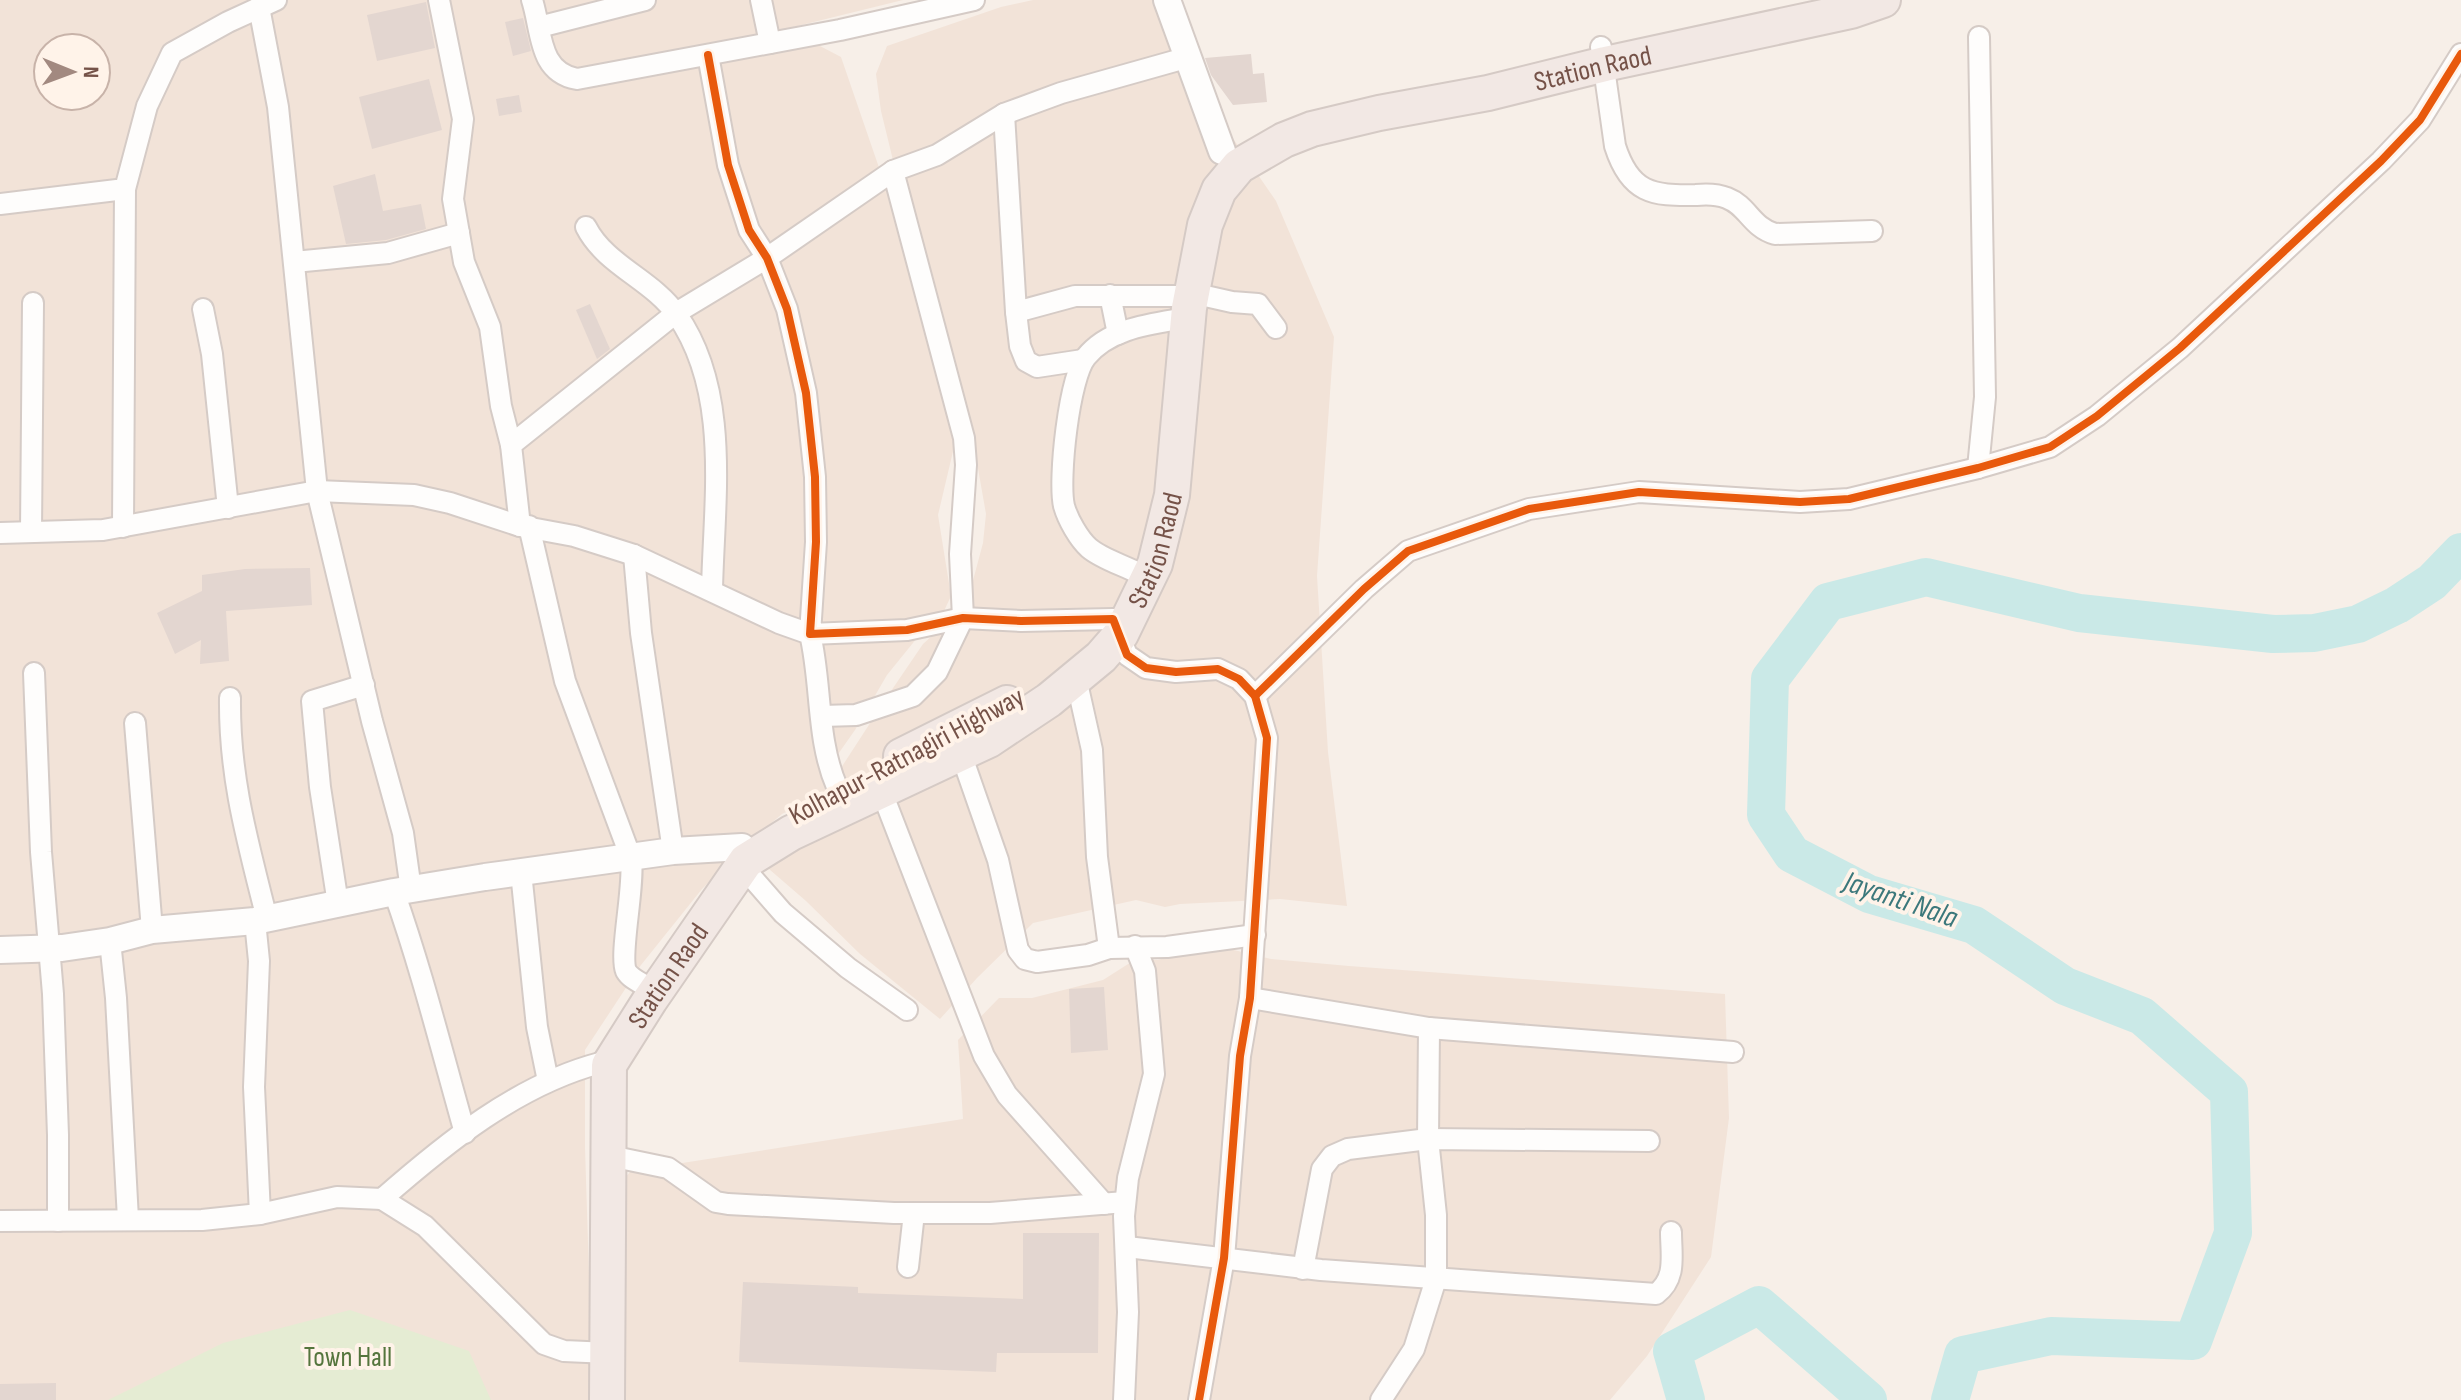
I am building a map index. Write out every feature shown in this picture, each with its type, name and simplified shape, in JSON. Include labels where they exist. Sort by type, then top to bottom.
[{"type":"highway","points":[[1603,55],[1811,0]]},
{"type":"highway","name":"Station Raod","points":[[1231,159],[1312,129],[1488,93],[1603,55],[1851,11],[1883,0]]},
{"type":"highway","name":"Kolhapur-Ratnagiri Highway","points":[[593,1400],[602,1353],[597,1317],[596,1147],[600,1063],[646,986],[742,856],[805,804],[1049,681],[1117,627],[1138,573],[1158,496],[1159,438],[1198,196],[1231,159]]},
{"type":"highway","name":"Station Raod","points":[[607,1400],[602,1353],[610,1156],[609,1065],[742,856],[989,740],[1049,700],[1101,657],[1155,564],[1172,495],[1181,303]]},
{"type":"street","points":[[439,0],[463,119],[453,199],[464,262],[490,327],[501,406],[525,526],[565,681],[631,858],[633,876],[624,959],[631,977],[646,986]]},
{"type":"street","points":[[532,0],[553,69],[569,77],[589,78],[966,1]]},
{"type":"street","points":[[539,27],[645,0]]},
{"type":"street","points":[[761,0],[770,43]]},
{"type":"street","points":[[1167,0],[1231,159]]},
{"type":"street","points":[[123,527],[125,189],[147,106],[172,53],[268,4],[317,491],[403,833],[402,891],[465,1133]]},
{"type":"street","points":[[1978,468],[1985,397],[1979,37]]},
{"type":"street","points":[[1255,696],[1364,589],[1408,551],[1529,509],[1639,492],[1800,502],[1849,499],[2050,447],[2097,416],[2180,348],[2381,161],[2420,120],[2461,54]]},
{"type":"street","points":[[708,55],[728,165],[749,230],[767,258],[787,309],[806,393],[816,516],[810,634],[816,657],[827,766],[837,787]]},
{"type":"street","points":[[1603,55],[1608,108],[1617,154],[1639,186],[1648,192],[1662,196],[1719,195],[1741,206],[1762,230],[1775,234],[1872,231]]},
{"type":"street","points":[[511,445],[676,313],[767,258],[893,171],[937,155],[1004,114],[1061,93],[1189,57]]},
{"type":"street","points":[[1004,114],[1020,346],[1026,361],[1037,367],[1083,360]]},
{"type":"street","points":[[822,716],[856,715],[913,696],[937,672],[963,618],[960,554],[966,465],[964,438],[893,171]]},
{"type":"street","points":[[0,204],[125,189]]},
{"type":"street","points":[[586,227],[594,244],[676,313],[698,353],[710,402],[715,454],[712,589]]},
{"type":"street","points":[[294,262],[388,253],[459,233]]},
{"type":"street","points":[[1016,312],[1075,296],[1110,295],[1181,303],[1232,302],[1258,304],[1276,328]]},
{"type":"street","points":[[1110,295],[1118,334]]},
{"type":"street","points":[[31,531],[33,303]]},
{"type":"street","points":[[1138,573],[1089,548],[1075,530],[1064,505],[1066,439],[1072,388],[1083,360],[1095,346],[1181,303]]},
{"type":"street","points":[[203,309],[212,354],[228,508]]},
{"type":"street","points":[[0,533],[103,530],[317,491],[414,495],[525,526],[574,536],[634,555],[779,623],[810,634],[907,630],[963,618],[1117,627],[1127,655],[1146,668],[1176,672],[1218,669],[1239,679],[1255,696],[1267,738],[1250,998],[1240,1056],[1224,1258],[1199,1400]]},
{"type":"street","points":[[634,555],[641,633],[673,851]]},
{"type":"street","points":[[34,673],[53,994],[58,1221]]},
{"type":"street","points":[[1078,675],[1077,683],[1092,750],[1097,857],[1109,948]]},
{"type":"street","points":[[338,904],[320,787],[312,701],[364,685]]},
{"type":"street","points":[[230,698],[234,775],[261,920],[254,1087],[260,1214]]},
{"type":"street","points":[[135,723],[152,930]]},
{"type":"street","points":[[961,754],[998,860],[1018,950],[1025,959],[1037,962],[1088,955],[1109,948],[1167,947],[1255,935]]},
{"type":"street","points":[[881,790],[984,1056],[1007,1095],[1104,1204]]},
{"type":"street","points":[[0,950],[48,949],[110,941],[152,930],[261,920],[402,891],[673,851],[742,856],[783,913],[848,968],[907,1010]]},
{"type":"street","points":[[521,872],[537,1027],[548,1081]]},
{"type":"street","points":[[110,941],[128,1219]]},
{"type":"street","points":[[1124,1400],[1128,1312],[1125,1202],[1154,1074],[1146,982],[1135,946]]},
{"type":"street","points":[[1250,998],[1429,1028],[1733,1052]]},
{"type":"street","points":[[1381,1400],[1414,1349],[1436,1279],[1436,1215],[1428,1139],[1429,1028]]},
{"type":"street","points":[[382,1199],[416,1169],[494,1111],[566,1072],[600,1063]]},
{"type":"street","points":[[1303,1269],[1322,1169],[1332,1156],[1348,1149],[1428,1139],[1649,1141]]},
{"type":"street","points":[[610,1156],[668,1168],[716,1202],[728,1204],[914,1213],[990,1213],[1125,1202]]},
{"type":"street","points":[[0,1221],[202,1220],[260,1214],[337,1197],[382,1199],[425,1226],[544,1344],[564,1351],[602,1353]]},
{"type":"street","points":[[908,1267],[914,1213]]},
{"type":"street","points":[[1127,1247],[1303,1269],[1656,1294],[1666,1286],[1672,1273],[1671,1232]]},
{"type":"shaded area","points":[[0,0],[524,0],[546,70],[603,80],[653,76],[717,62],[783,41],[820,46],[841,57],[886,188],[954,447],[938,515],[951,596],[944,611],[934,617],[887,675],[836,757],[831,790],[782,814],[702,889],[641,965],[585,1050],[593,1400],[0,1400]]},
{"type":"shaded area","points":[[538,0],[903,0],[737,41],[582,72],[555,66]]},
{"type":"shaded area","points":[[1033,0],[1153,0],[1201,92],[1276,201],[1334,337],[1317,576],[1328,752],[1347,906],[1280,899],[1165,907],[1136,900],[1033,923],[940,1019],[860,954],[755,857],[834,814],[839,771],[889,694],[923,644],[963,618],[983,543],[986,514],[973,440],[941,357],[881,111],[876,74],[887,46],[1001,7]]},
{"type":"shaded area","points":[[1209,944],[1271,959],[1725,994],[1729,1118],[1711,1257],[1647,1356],[1610,1400],[613,1400],[621,1182],[631,1171],[963,1119],[958,1040],[999,998],[1032,998],[1103,980],[1136,959],[1158,960]]},
{"type":"green space","name":"Town Hall","points":[[350,1310],[469,1351],[491,1400],[108,1400],[223,1343]]},
{"type":"building","points":[[426,2],[435,48],[377,61],[367,15]]},
{"type":"building","points":[[523,18],[531,51],[513,56],[505,22]]},
{"type":"building","points":[[1251,54],[1253,74],[1264,73],[1267,102],[1233,105],[1211,75],[1205,58]]},
{"type":"building","points":[[429,79],[442,130],[372,149],[359,97]]},
{"type":"building","points":[[519,95],[522,112],[499,116],[496,99]]},
{"type":"building","points":[[375,174],[383,211],[421,204],[426,229],[386,240],[346,244],[333,186]]},
{"type":"building","points":[[590,304],[610,349],[597,359],[576,310]]},
{"type":"building","points":[[310,568],[312,605],[226,611],[229,661],[200,664],[201,640],[175,654],[157,613],[202,591],[202,575],[245,569]]},
{"type":"building","points":[[1104,987],[1108,1050],[1071,1053],[1069,989]]},
{"type":"building","points":[[1023,1233],[1099,1233],[1098,1353],[997,1353],[996,1372],[739,1362],[743,1282],[858,1287],[858,1293],[1023,1299]]},
{"type":"building","points":[[56,1383],[56,1400],[0,1400],[0,1384]]},
{"type":"waterway","name":"Jayanti Nala","points":[[1950,1400],[1963,1355],[2051,1336],[2193,1341],[2233,1233],[2229,1092],[2142,1016],[2065,986],[1974,925],[1869,894],[1792,854],[1766,815],[1770,679],[1828,602],[1926,577],[2079,613],[2273,634],[2314,633],[2358,624],[2397,605],[2432,582],[2461,552]]},
{"type":"waterway","name":"Jayanti Nala","points":[[1686,1400],[1672,1351],[1759,1305],[1868,1400]]},
{"type":"cycle path","points":[[1255,696],[1364,589],[1408,551],[1529,509],[1639,492],[1800,502],[1849,499],[2050,447],[2097,416],[2180,348],[2381,161],[2420,120],[2461,54]]},
{"type":"cycle path","points":[[708,55],[728,165],[749,230],[767,258],[787,309],[806,393],[815,477],[816,542],[810,634],[907,630],[963,618],[1021,621],[1113,619],[1127,655],[1146,668],[1176,672],[1218,669],[1239,679],[1255,696],[1267,738],[1250,998],[1240,1056],[1224,1258],[1199,1400]]}]
